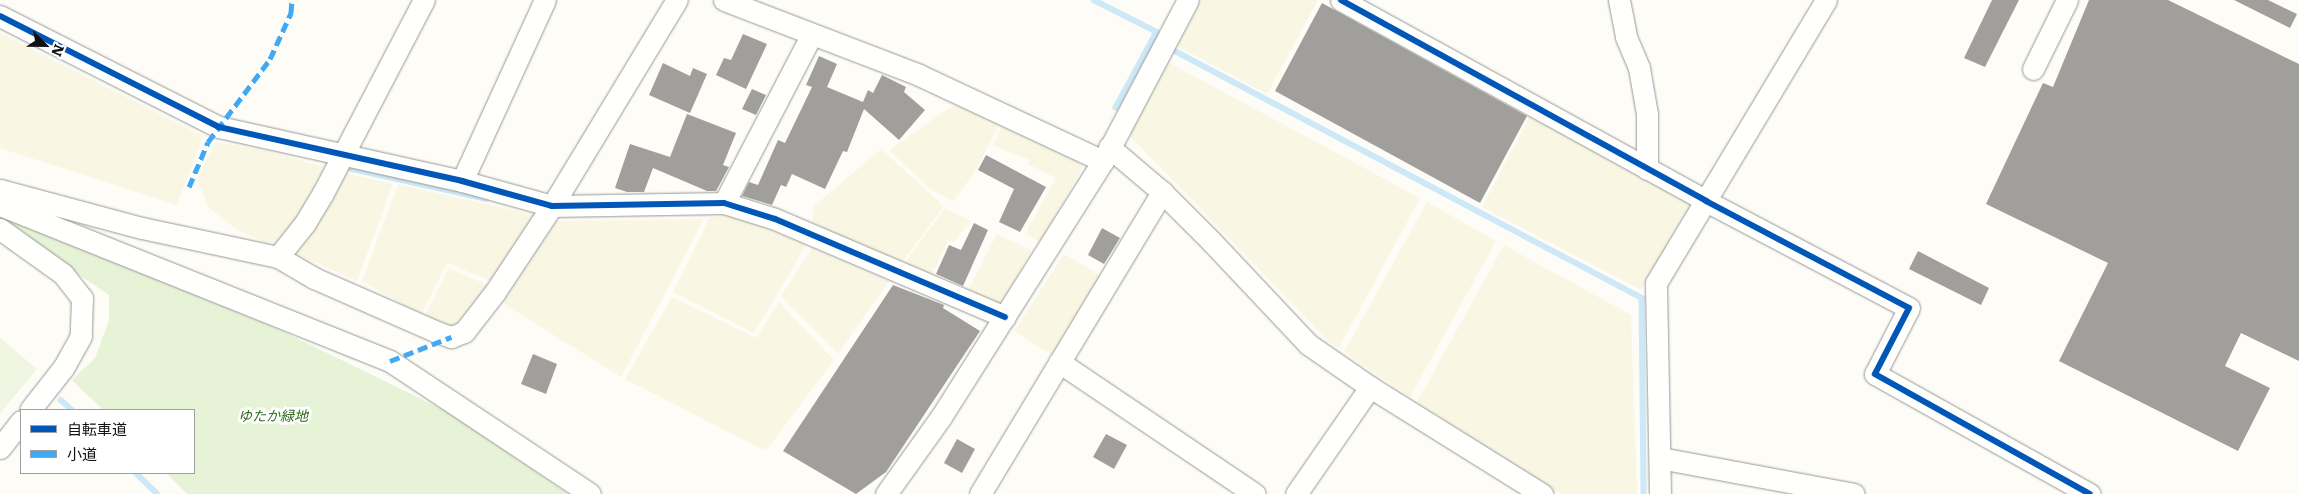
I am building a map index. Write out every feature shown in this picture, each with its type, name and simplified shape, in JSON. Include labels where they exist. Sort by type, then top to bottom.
[{"type":"street","points":[[278,257],[305,223],[424,0]]},
{"type":"street","points":[[462,181],[545,0]]},
{"type":"street","points":[[0,190],[142,228],[278,257],[354,297],[452,337],[464,332],[481,312],[548,210],[677,0]]},
{"type":"street","points":[[724,0],[810,36],[919,76],[1106,154],[1162,192],[1308,344],[1370,387],[1542,494]]},
{"type":"street","points":[[886,494],[927,439],[999,314],[1106,154],[1188,0]]},
{"type":"street","points":[[1341,0],[1706,201],[1909,308],[1875,374],[2090,494]]},
{"type":"street","points":[[1619,0],[1626,37],[1639,68],[1646,105],[1647,168]]},
{"type":"street","points":[[1660,494],[1656,283],[1826,0]]},
{"type":"street","points":[[2033,69],[2067,0]]},
{"type":"street","points":[[0,16],[219,127],[342,156],[462,181],[548,210],[724,203],[774,219],[999,314]]},
{"type":"street","points":[[724,203],[810,36]]},
{"type":"street","points":[[980,494],[1162,192]]},
{"type":"street","points":[[0,206],[390,361],[590,494]]},
{"type":"street","points":[[0,229],[63,274],[82,298],[80,336],[62,368],[31,409]]},
{"type":"street","points":[[1059,362],[1255,494]]},
{"type":"street","points":[[1296,494],[1370,387]]},
{"type":"street","points":[[0,448],[20,422]]},
{"type":"street","points":[[1660,458],[1854,494]]},
{"type":"shaded area","points":[[1202,0],[1318,0],[1267,94],[1177,46]]},
{"type":"shaded area","points":[[0,33],[203,136],[177,205],[0,148]]},
{"type":"shaded area","points":[[1168,62],[1420,198],[1339,348],[1330,343],[1128,134]]},
{"type":"shaded area","points":[[955,104],[999,125],[977,168],[953,202],[928,187],[889,150]]},
{"type":"shaded area","points":[[1531,114],[1692,201],[1641,290],[1482,207]]},
{"type":"shaded area","points":[[1001,126],[1078,161],[1082,168],[1041,242],[1025,234],[1056,178],[1028,164],[1030,160],[993,145]]},
{"type":"shaded area","points":[[215,142],[268,151],[324,167],[294,223],[278,241],[266,243],[237,230],[208,207],[197,179]]},
{"type":"shaded area","points":[[881,149],[944,206],[900,265],[811,229],[814,206]]},
{"type":"shaded area","points":[[345,173],[393,184],[357,281],[294,253]]},
{"type":"shaded area","points":[[398,184],[534,215],[491,281],[447,263],[421,315],[362,281]]},
{"type":"shaded area","points":[[1427,202],[1496,241],[1410,397],[1344,352]]},
{"type":"shaded area","points":[[945,208],[971,221],[953,243],[948,241],[930,279],[903,265]]},
{"type":"shaded area","points":[[737,216],[806,245],[754,333],[673,292],[710,217]]},
{"type":"shaded area","points":[[704,219],[621,377],[501,302],[551,221]]},
{"type":"shaded area","points":[[997,234],[1031,250],[1004,301],[991,306],[966,294]]},
{"type":"shaded area","points":[[1504,245],[1631,315],[1637,494],[1561,494],[1417,402]]},
{"type":"shaded area","points":[[812,248],[889,281],[838,354],[781,296]]},
{"type":"shaded area","points":[[1064,254],[1102,276],[1054,356],[1014,331]]},
{"type":"shaded area","points":[[449,268],[489,286],[453,329],[424,318]]},
{"type":"shaded area","points":[[672,297],[756,338],[779,302],[834,360],[766,451],[625,379]]},
{"type":"green space","name":"ゆたか緑地","points":[[0,214],[278,329],[450,413],[568,494],[187,494],[167,474],[195,474],[195,409],[102,409],[72,380],[95,358],[109,320],[109,295],[54,258]]},
{"type":"green space","points":[[0,338],[37,369],[0,413]]},
{"type":"building","points":[[1992,0],[2019,0],[1985,67],[1964,58]]},
{"type":"building","points":[[2089,0],[2168,0],[2299,64],[2299,361],[2241,333],[2225,366],[2270,388],[2238,451],[2059,361],[2108,263],[1986,204],[2043,83],[2053,87]]},
{"type":"building","points":[[2234,0],[2268,0],[2297,14],[2290,28]]},
{"type":"building","points":[[1322,3],[1527,116],[1480,203],[1275,91]]},
{"type":"building","points":[[743,34],[767,44],[746,89],[716,75],[724,58],[731,60]]},
{"type":"building","points":[[819,56],[837,64],[827,87],[863,102],[868,90],[873,93],[882,75],[906,87],[904,92],[925,110],[899,140],[864,109],[847,152],[843,151],[825,189],[792,174],[786,187],[781,185],[772,205],[742,196],[749,182],[758,185],[778,140],[785,143],[812,87],[806,85]]},
{"type":"building","points":[[663,63],[690,76],[693,68],[707,74],[690,113],[649,95]]},
{"type":"building","points":[[752,89],[766,95],[756,115],[742,109]]},
{"type":"building","points":[[687,114],[736,133],[723,165],[729,167],[716,191],[707,191],[653,168],[644,192],[627,192],[615,188],[630,144],[670,157]]},
{"type":"building","points":[[986,155],[1046,187],[1020,232],[999,222],[1014,189],[978,170]]},
{"type":"building","points":[[974,223],[988,230],[963,286],[936,274],[949,245],[961,250]]},
{"type":"building","points":[[1102,228],[1120,238],[1104,264],[1088,255]]},
{"type":"building","points":[[1918,251],[1989,288],[1981,305],[1909,269]]},
{"type":"building","points":[[893,285],[944,305],[943,308],[980,331],[886,472],[856,494],[783,451]]},
{"type":"building","points":[[533,354],[557,364],[546,394],[521,384]]},
{"type":"building","points":[[1106,434],[1127,445],[1114,469],[1093,457]]},
{"type":"building","points":[[957,439],[975,449],[962,473],[944,463]]},
{"type":"waterway","points":[[1094,0],[1157,32],[1116,108]]},
{"type":"waterway","points":[[1173,50],[1642,298],[1644,494]]},
{"type":"waterway","points":[[348,168],[487,199]]},
{"type":"waterway","points":[[61,400],[71,409]]},
{"type":"waterway","points":[[137,474],[158,494]]},
{"type":"marked path","points":[[189,187],[208,142],[270,59],[291,13],[292,0]]},
{"type":"marked path","points":[[390,361],[451,337]]},
{"type":"cycle path","points":[[1341,0],[1706,201],[1909,308],[1875,374],[2090,494]]},
{"type":"cycle path","points":[[0,16],[219,127],[462,181],[552,206],[724,203],[775,219],[1005,317]]}]
